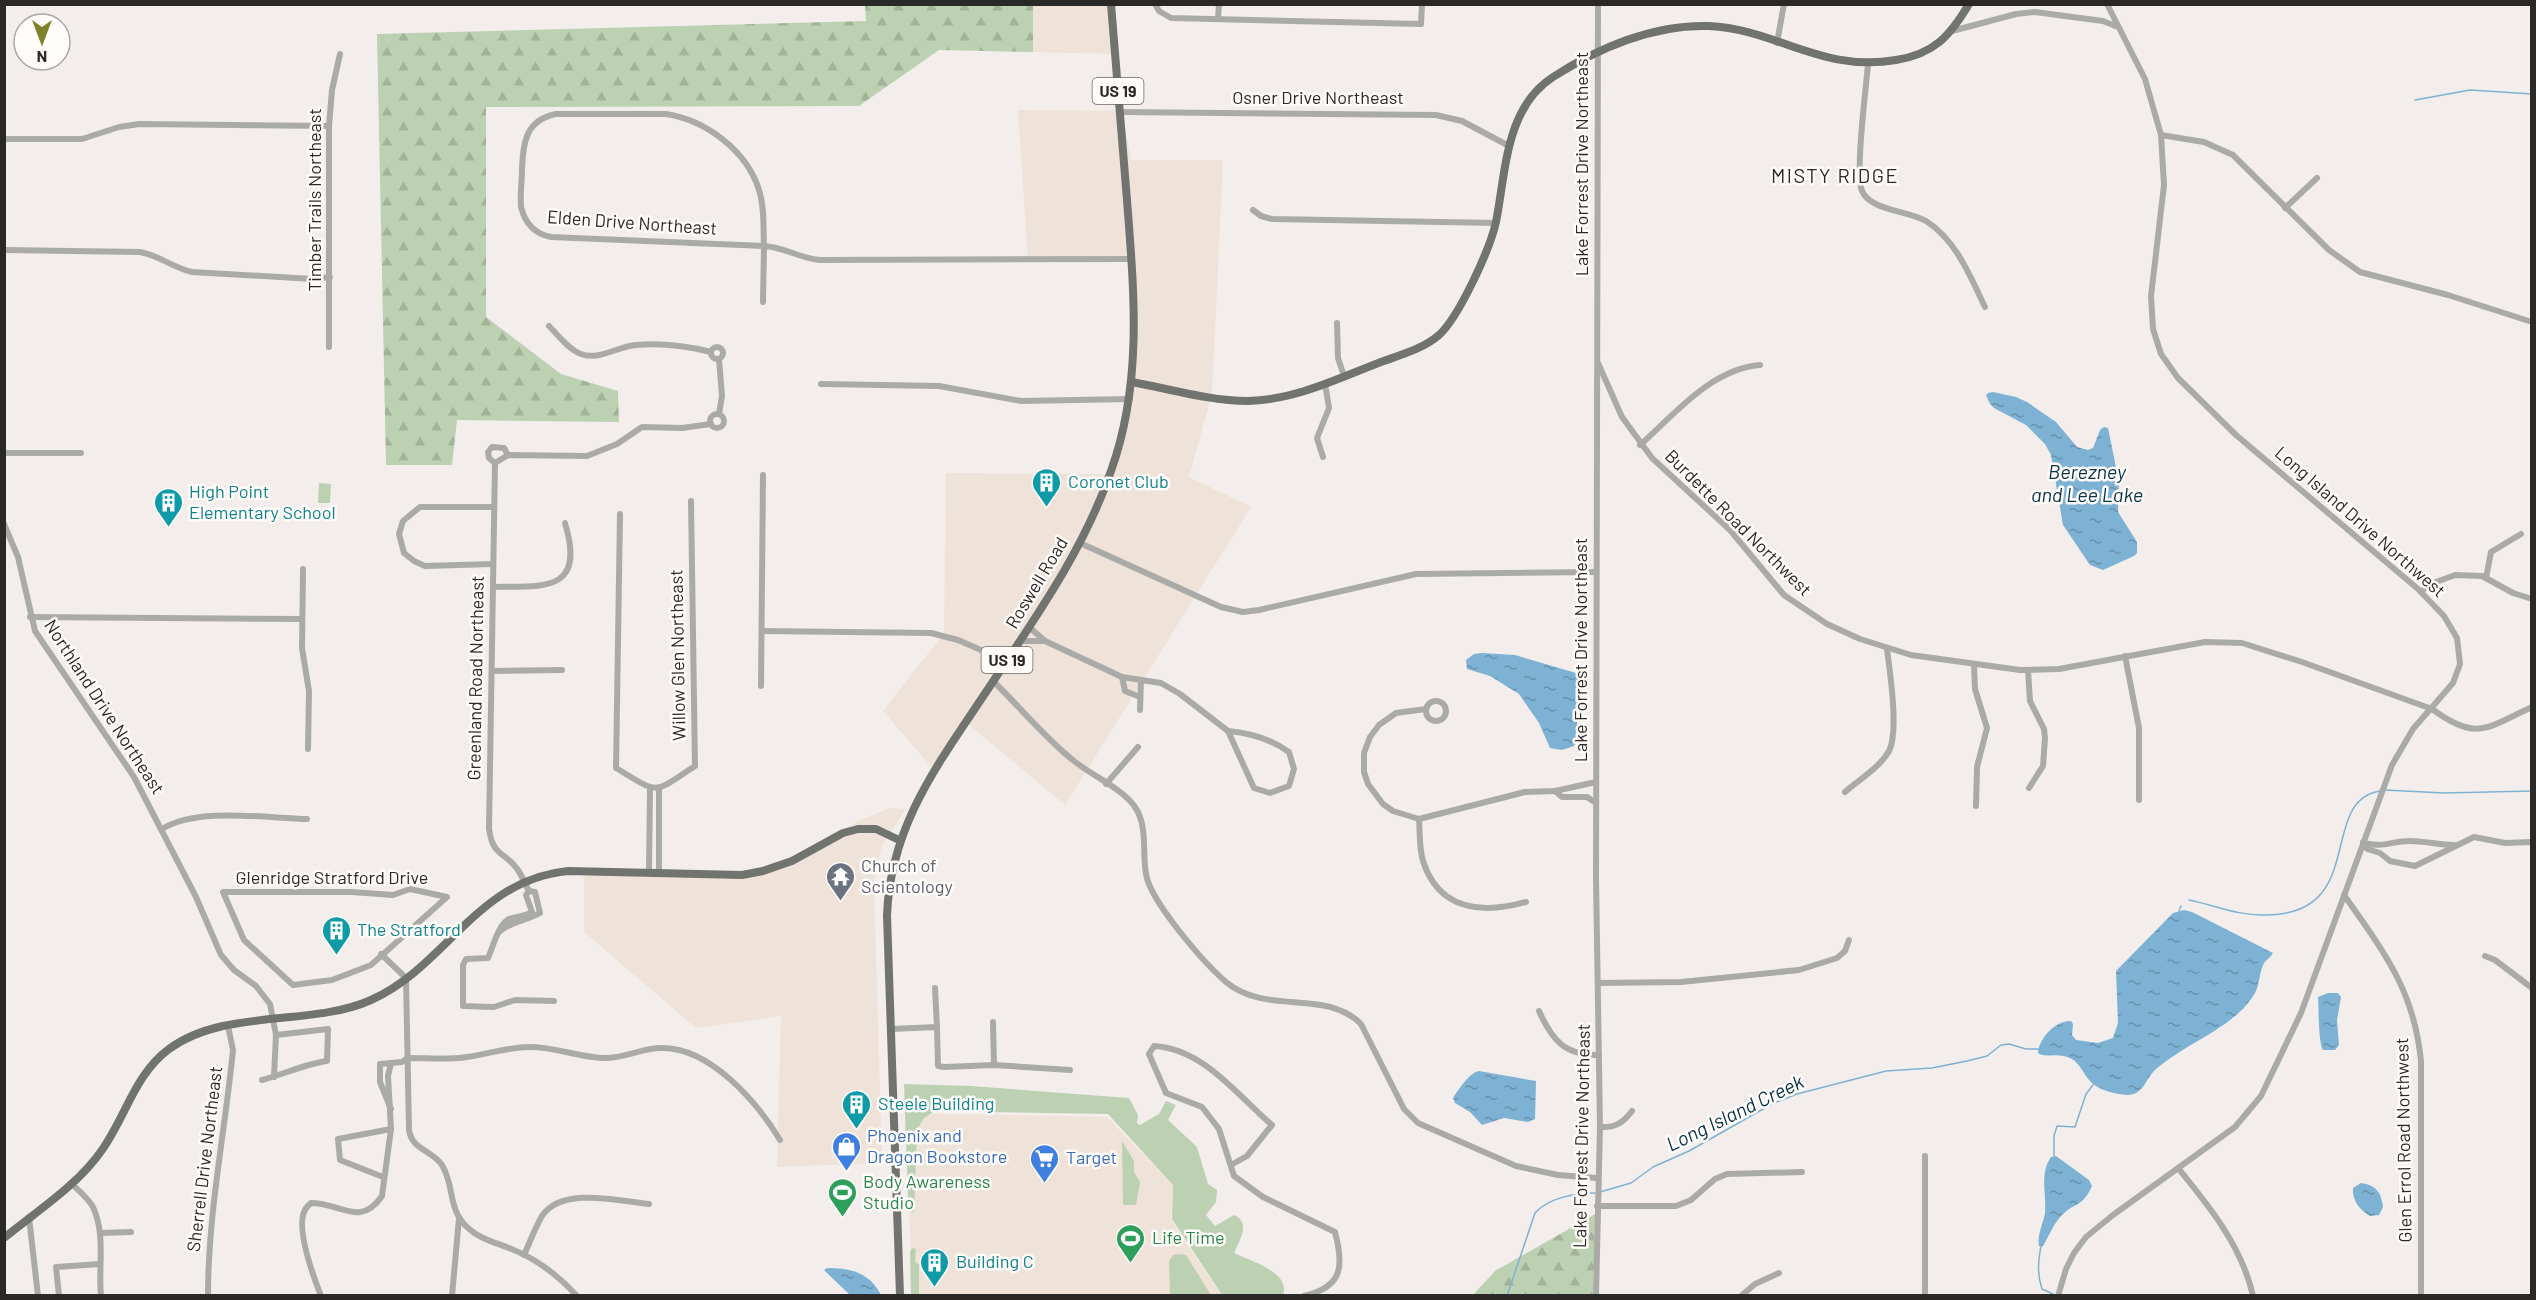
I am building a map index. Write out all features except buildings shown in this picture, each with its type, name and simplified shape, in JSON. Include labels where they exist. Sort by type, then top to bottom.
[{"type":"main road","name":"Roswell Road","points":[[900,1296],[888,898],[899,840],[922,790],[1060,580],[1080,543],[1112,470],[1130,399],[1135,325],[1132,259],[1111,4]]},
{"type":"main road","points":[[1132,382],[1225,399],[1266,400],[1325,384],[1423,346],[1438,336],[1450,322],[1482,263],[1496,223],[1509,146],[1521,115],[1539,89],[1554,76],[1620,42],[1655,32],[1694,27],[1724,28],[1838,61],[1868,64],[1918,55],[1937,45],[1952,31],[1969,4]]},
{"type":"main road","points":[[4,1238],[87,1169],[103,1150],[142,1077],[157,1059],[190,1037],[228,1026],[354,1006],[380,995],[406,978],[486,905],[524,882],[548,873],[568,871],[750,874],[792,861],[843,833],[858,829],[876,829],[899,840]]},
{"type":"street","points":[[1155,4],[1159,11],[1172,18],[1421,24],[1422,4]]},
{"type":"street","points":[[1218,19],[1219,4]]},
{"type":"street","name":"Lake Forrest Drive Northeast","points":[[1596,1296],[1600,1127],[1596,803],[1598,4]]},
{"type":"street","points":[[1777,43],[1784,4]]},
{"type":"street","name":"Long Island Drive Northwest","points":[[2058,1296],[2071,1260],[2086,1238],[2113,1215],[2235,1127],[2261,1096],[2301,1013],[2383,786],[2401,747],[2458,674],[2460,652],[2452,627],[2421,592],[2236,435],[2178,378],[2161,354],[2153,329],[2151,296],[2164,185],[2161,135],[2145,79],[2107,4]]},
{"type":"street","points":[[1952,31],[2016,14],[2035,12],[2103,21],[2118,27]]},
{"type":"street","name":"Timber Trails Northeast","points":[[329,346],[329,126],[332,90],[340,54]]},
{"type":"street","points":[[1868,64],[1860,175],[1863,194],[1876,205],[1914,215],[1938,230],[1956,250],[1984,307]]},
{"type":"street","name":"Osner Drive Northeast","points":[[1120,112],[1436,115],[1462,121],[1509,146]]},
{"type":"street","name":"Elden Drive Northeast","points":[[764,246],[762,204],[753,176],[743,161],[719,137],[697,122],[666,114],[556,114],[538,120],[527,134],[523,146],[521,207],[527,223],[541,234],[551,237],[778,247],[802,257],[819,260],[1132,259]]},
{"type":"street","points":[[4,139],[82,139],[119,127],[140,124],[329,126]]},
{"type":"street","points":[[2161,135],[2204,142],[2233,155],[2329,250],[2361,272],[2448,295],[2532,322]]},
{"type":"street","points":[[2285,208],[2318,178]]},
{"type":"street","points":[[1253,210],[1261,216],[1272,219],[1496,223]]},
{"type":"street","points":[[763,302],[764,246]]},
{"type":"street","points":[[4,250],[140,252],[154,255],[177,268],[192,272],[313,279],[330,277]]},
{"type":"street","points":[[1336,323],[1338,358],[1344,376]]},
{"type":"street","points":[[549,326],[584,355],[594,355],[639,344],[694,347],[711,352]]},
{"type":"street","points":[[711,352],[716,347],[720,347],[723,354],[719,359],[722,396],[719,414]]},
{"type":"street","points":[[711,352],[712,357],[719,359]]},
{"type":"street","name":"Burdette Road Northwest","points":[[1597,360],[1622,417],[1641,445],[1730,531],[1784,595],[1827,624],[1887,649],[1974,665],[2028,670],[2059,669],[2205,642],[2242,643],[2432,708],[2456,725],[2478,729],[2494,726],[2532,707]]},
{"type":"street","points":[[1641,445],[1717,379],[1739,368],[1760,365]]},
{"type":"street","points":[[821,384],[939,386],[1021,400],[1130,399]]},
{"type":"street","points":[[1323,457],[1317,438],[1329,408],[1325,384]]},
{"type":"street","points":[[711,424],[712,416],[719,414]]},
{"type":"street","points":[[508,455],[504,448],[492,447],[488,452],[489,458],[495,463],[508,455],[579,457],[600,453],[642,427],[682,428],[711,424],[715,428],[722,426],[724,419],[719,414]]},
{"type":"street","points":[[4,453],[81,453]]},
{"type":"street","name":"Greenland Road Northeast","points":[[495,463],[489,833],[495,848],[517,867],[529,891],[526,895],[532,912],[508,920],[501,926],[488,958],[466,959],[463,965],[463,1006],[494,1007],[515,1000],[554,1001]]},
{"type":"street","points":[[761,686],[763,475]]},
{"type":"street","name":"Willow Glen Northeast","points":[[659,789],[695,765],[691,501]]},
{"type":"street","points":[[493,564],[425,566],[404,553],[399,534],[403,521],[420,507],[494,507]]},
{"type":"street","points":[[620,514],[616,768],[650,789],[659,789],[659,872]]},
{"type":"street","points":[[493,587],[546,586],[561,579],[567,572],[569,562],[568,534],[565,523]]},
{"type":"street","name":"Northland Drive Northeast","points":[[4,524],[18,557],[35,631],[134,777],[196,897],[221,955],[234,970],[264,994],[270,1004],[276,1035],[274,1077]]},
{"type":"street","points":[[2486,578],[2491,552],[2521,534]]},
{"type":"street","points":[[1080,543],[1221,607],[1243,612],[1416,574],[1596,572]]},
{"type":"street","points":[[303,569],[302,648],[309,691],[308,749]]},
{"type":"street","points":[[2421,592],[2428,585],[2455,575],[2482,576],[2513,593],[2532,599]]},
{"type":"street","points":[[30,616],[302,619]]},
{"type":"street","points":[[1029,627],[1045,641],[1122,677],[1161,683],[1170,688],[1228,731],[1254,788],[1269,793],[1289,786],[1294,769],[1289,752],[1269,740],[1242,732],[1228,731]]},
{"type":"street","points":[[762,631],[931,633],[958,640],[1006,661]]},
{"type":"street","points":[[1019,641],[1045,641]]},
{"type":"street","points":[[1845,792],[1884,758],[1891,746],[1892,695],[1887,649]]},
{"type":"street","points":[[2125,656],[2139,728],[2139,800]]},
{"type":"street","points":[[1974,665],[1975,689],[1987,728],[1977,767],[1976,806]]},
{"type":"street","points":[[492,671],[562,670]]},
{"type":"street","points":[[2028,670],[2030,701],[2044,729],[2045,738],[2043,766],[2029,788]]},
{"type":"street","points":[[1122,677],[1125,691],[1140,697]]},
{"type":"street","points":[[1140,710],[1141,680]]},
{"type":"street","points":[[993,681],[1071,759],[1126,798],[1139,813],[1146,873],[1157,902],[1226,981],[1242,992],[1260,999],[1332,1006],[1352,1015],[1361,1024],[1404,1109],[1424,1127],[1516,1166],[1597,1181]]},
{"type":"street","points":[[1426,709],[1396,713],[1379,725],[1370,737],[1364,753],[1364,772],[1368,784],[1375,795],[1393,811],[1419,819],[1525,792],[1555,791],[1568,786],[1596,782]]},
{"type":"street","points":[[1106,784],[1138,747]]},
{"type":"street","points":[[1568,786],[1569,797]]},
{"type":"street","points":[[650,789],[650,872]]},
{"type":"street","points":[[1555,791],[1562,797],[1587,797],[1596,803]]},
{"type":"street","points":[[162,829],[179,820],[197,816],[307,819]]},
{"type":"street","points":[[1419,819],[1422,858],[1427,871],[1447,896],[1464,905],[1487,910],[1526,902]]},
{"type":"street","points":[[2363,842],[2367,849],[2380,853],[2390,861],[2415,866],[2474,837],[2505,843],[2532,842]]},
{"type":"street","points":[[2363,842],[2381,847],[2413,841],[2456,845]]},
{"type":"street","name":"Glenridge Stratford Drive","points":[[410,889],[447,897],[381,954],[370,965],[332,980],[293,984],[244,940],[223,892],[351,892],[393,895],[410,889]]},
{"type":"street","name":"Glen Errol Road Northwest","points":[[2344,895],[2400,979],[2416,1027],[2421,1061],[2421,1296]]},
{"type":"street","points":[[1598,983],[1681,982],[1799,970],[1837,958],[1845,951],[1849,940]]},
{"type":"street","points":[[381,954],[406,978],[410,1136],[416,1145],[433,1156],[444,1168],[452,1203],[459,1217],[477,1235],[525,1255],[553,1273],[577,1296]]},
{"type":"street","points":[[2485,956],[2495,960],[2530,984]]},
{"type":"street","points":[[935,988],[938,1066],[994,1065],[1070,1070]]},
{"type":"street","points":[[1539,1011],[1548,1031],[1561,1045],[1579,1054],[1599,1056]]},
{"type":"street","points":[[993,1022],[994,1065]]},
{"type":"street","name":"Sherrell Drive Northeast","points":[[208,1296],[211,1219],[233,1050],[228,1026]]},
{"type":"street","points":[[891,1029],[937,1027]]},
{"type":"street","points":[[262,1080],[299,1070],[309,1064],[327,1061],[328,1029],[276,1035]]},
{"type":"street","points":[[1231,1165],[1247,1156],[1272,1125],[1236,1093],[1226,1080],[1207,1067],[1187,1055],[1163,1046],[1154,1046],[1149,1054],[1166,1093],[1202,1107],[1219,1129],[1234,1176],[1263,1197],[1335,1232],[1341,1255],[1340,1268],[1333,1282],[1316,1293],[1304,1296]]},
{"type":"street","points":[[391,1109],[380,1082],[380,1064],[407,1058],[463,1058],[527,1047],[554,1048],[603,1058],[653,1048],[677,1049],[700,1058],[735,1083],[759,1109],[780,1140]]},
{"type":"street","points":[[321,1296],[306,1250],[302,1223],[304,1210],[311,1203],[324,1203],[352,1213],[362,1213],[376,1204],[382,1196],[391,1129],[388,1076],[391,1063]]},
{"type":"street","points":[[1600,1127],[1610,1127],[1624,1122],[1632,1111]]},
{"type":"street","points":[[383,1177],[340,1160],[338,1139],[391,1129]]},
{"type":"street","points":[[1924,1156],[1925,1296]]},
{"type":"street","points":[[2178,1168],[2225,1230],[2246,1273],[2253,1296]]},
{"type":"street","points":[[1597,1206],[1676,1206],[1691,1200],[1715,1179],[1726,1174],[1802,1172]]},
{"type":"street","points":[[71,1183],[93,1205],[101,1233],[101,1296]]},
{"type":"street","points":[[525,1255],[542,1216],[562,1201],[580,1197],[649,1204]]},
{"type":"street","points":[[29,1217],[38,1296]]},
{"type":"street","points":[[452,1296],[452,1274],[458,1250],[459,1217]]},
{"type":"street","points":[[101,1233],[130,1232]]},
{"type":"street","points":[[59,1296],[56,1267],[100,1264]]},
{"type":"street","points":[[1741,1296],[1755,1284],[1779,1273]]},
{"type":"shaded area","points":[[1033,5],[1112,5],[1114,54],[1033,52]]},
{"type":"shaded area","points":[[1018,110],[1122,111],[1131,160],[1223,160],[1212,394],[1189,477],[1251,507],[1065,805],[967,723],[935,771],[883,711],[944,633],[946,473],[1112,474],[1125,433],[1137,361],[1132,260],[1028,260]]},
{"type":"shaded area","points":[[890,808],[906,809],[882,845],[874,884],[882,1163],[777,1167],[781,1016],[696,1028],[584,932],[584,870],[720,876],[797,860],[858,821]]},
{"type":"shaded area","points":[[905,1113],[1107,1117],[1173,1185],[1171,1220],[1221,1295],[913,1295]]},
{"type":"green space","points":[[865,5],[1033,5],[1033,52],[939,50],[859,106],[486,107],[486,317],[561,374],[618,391],[619,422],[457,420],[452,465],[386,465],[377,34],[866,21]]},
{"type":"green space","points":[[319,483],[331,484],[330,503],[318,503]]},
{"type":"green space","points":[[904,1084],[971,1086],[1129,1098],[1138,1115],[1137,1123],[1140,1125],[1159,1114],[1166,1101],[1176,1105],[1168,1120],[1197,1147],[1208,1184],[1217,1190],[1216,1202],[1206,1215],[1215,1226],[1234,1215],[1239,1218],[1243,1232],[1234,1253],[1275,1274],[1284,1287],[1283,1295],[1222,1295],[1172,1219],[1173,1185],[1108,1114],[935,1111],[924,1118],[917,1130],[914,1213],[910,1210],[908,1199]]},
{"type":"green space","points":[[1122,1141],[1134,1161],[1134,1172],[1140,1182],[1136,1205],[1123,1205]]},
{"type":"green space","points":[[1597,1213],[1596,1295],[1472,1296],[1495,1271]]},
{"type":"green space","points":[[912,1248],[916,1249],[915,1261],[919,1265],[919,1295],[911,1295],[910,1252]]},
{"type":"green space","points":[[1173,1255],[1186,1255],[1211,1295],[1170,1295],[1169,1261]]},
{"type":"water","name":"Berezney and Lee Lake","points":[[1993,392],[2027,402],[2056,422],[2077,447],[2088,450],[2093,448],[2100,430],[2104,427],[2108,428],[2119,482],[2118,512],[2137,542],[2137,553],[2134,556],[2103,570],[2090,565],[2063,525],[2051,455],[2045,444],[2026,425],[1990,404],[1986,395]]},
{"type":"water","points":[[1474,654],[1515,655],[1576,673],[1580,680],[1574,746],[1562,750],[1550,748],[1539,723],[1519,694],[1490,676],[1467,669],[1466,660]]},
{"type":"water","points":[[2184,910],[2273,953],[2262,967],[2255,994],[2243,1009],[2219,1028],[2156,1069],[2141,1089],[2133,1094],[2117,1094],[2097,1086],[2072,1059],[2038,1053],[2041,1042],[2049,1031],[2065,1021],[2071,1021],[2073,1024],[2072,1035],[2076,1040],[2098,1043],[2113,1038],[2118,1023],[2116,971],[2173,913]]},
{"type":"water","points":[[2328,993],[2338,993],[2341,997],[2337,1020],[2339,1045],[2335,1050],[2323,1050],[2320,1040],[2318,997]]},
{"type":"water","points":[[1479,1071],[1536,1081],[1535,1119],[1528,1122],[1504,1118],[1482,1125],[1470,1112],[1455,1103],[1453,1098],[1461,1086]]},
{"type":"water","points":[[2056,1156],[2089,1180],[2092,1186],[2082,1201],[2061,1216],[2043,1246],[2039,1246],[2039,1234],[2045,1213],[2045,1170],[2051,1157]]},
{"type":"water","points":[[2361,1183],[2370,1185],[2379,1193],[2383,1207],[2379,1215],[2370,1216],[2355,1201],[2353,1188]]},
{"type":"water","points":[[827,1268],[859,1273],[877,1288],[881,1295],[850,1295],[824,1270]]},
{"type":"waterway","points":[[2415,100],[2470,90],[2532,94]]},
{"type":"waterway","name":"Long Island Creek","points":[[2385,790],[2444,793],[2532,791]]},
{"type":"waterway","name":"Long Island Creek","points":[[2189,900],[2255,915],[2297,910],[2318,897],[2330,878],[2350,815],[2361,799],[2380,791]]},
{"type":"waterway","name":"Long Island Creek","points":[[2179,911],[2181,906]]},
{"type":"waterway","name":"Long Island Creek","points":[[1600,1192],[1631,1183],[1653,1167],[1689,1151],[1772,1104],[1797,1094],[1886,1071],[1932,1068],[1967,1061],[1987,1056],[2001,1045],[2009,1044],[2026,1049],[2038,1049]]},
{"type":"waterway","points":[[2054,1156],[2054,1136],[2057,1126],[2075,1127],[2086,1094],[2093,1085]]},
{"type":"waterway","name":"Long Island Creek","points":[[1507,1296],[1535,1213],[1562,1197],[1595,1193]]},
{"type":"waterway","points":[[2041,1246],[2040,1284],[2042,1289],[2053,1294]]},
{"type":"place","name":"Coronet Club","points":[[1047,508]]},
{"type":"place","name":"High Point Elementary School","points":[[168,528]]},
{"type":"place","name":"Church of Scientology","points":[[840,902]]},
{"type":"place","name":"The Stratford","points":[[336,956]]},
{"type":"place","name":"Steele Building","points":[[857,1130]]},
{"type":"place","name":"Phoenix and Dragon Bookstore","points":[[846,1172]]},
{"type":"place","name":"Target","points":[[1045,1184]]},
{"type":"place","name":"Body Awareness Studio","points":[[842,1218]]},
{"type":"place","name":"Life Time","points":[[1131,1264]]},
{"type":"place","name":"Building C","points":[[935,1288]]},
{"type":"district","name":"MISTY RIDGE","points":[[1835,176]]}]
